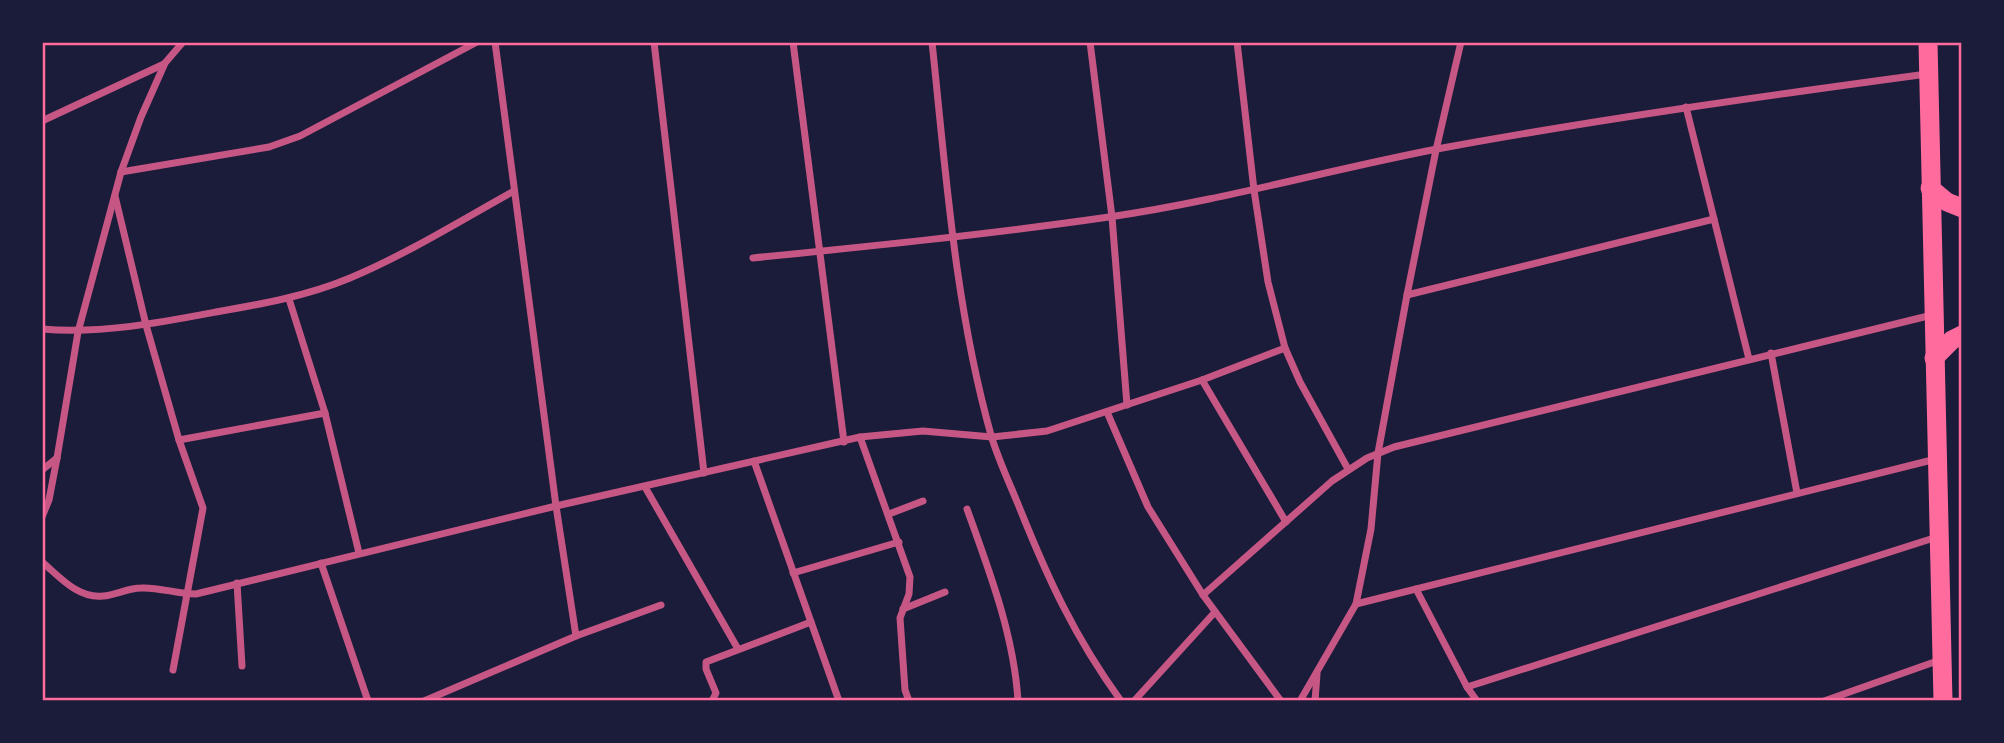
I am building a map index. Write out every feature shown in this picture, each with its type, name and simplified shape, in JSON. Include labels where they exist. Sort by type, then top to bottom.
[{"type":"highway","points":[[1928,42],[1943,701]]},
{"type":"highway","points":[[1930,188],[1947,202],[1962,208]]},
{"type":"highway","points":[[1934,358],[1952,340],[1962,335]]},
{"type":"street","points":[[42,517],[49,500],[78,332],[121,172],[164,63],[183,42]]},
{"type":"street","points":[[121,172],[269,147],[300,136],[477,42]]},
{"type":"street","points":[[495,42],[556,506],[576,636]]},
{"type":"street","points":[[654,42],[704,473]]},
{"type":"street","points":[[793,42],[844,442]]},
{"type":"street","points":[[932,42],[953,237],[971,348],[992,438],[1042,565],[1065,613],[1091,660],[1121,701]]},
{"type":"street","points":[[1090,42],[1112,217],[1127,405]]},
{"type":"street","points":[[1237,42],[1268,282],[1285,348],[1300,382],[1348,469]]},
{"type":"street","points":[[1300,701],[1356,604],[1371,529],[1378,453],[1407,295],[1461,42]]},
{"type":"street","points":[[42,121],[164,63]]},
{"type":"street","points":[[753,258],[1112,217],[1254,190],[1436,150],[1686,107],[1928,74]]},
{"type":"street","points":[[1686,107],[1749,359]]},
{"type":"street","points":[[42,329],[78,332],[146,325],[289,299],[348,278],[401,254],[514,191]]},
{"type":"street","points":[[115,194],[146,325],[179,440],[204,508],[173,670]]},
{"type":"street","points":[[1407,295],[1714,219]]},
{"type":"street","points":[[289,299],[325,413],[359,553]]},
{"type":"street","points":[[1203,595],[1348,469],[1378,453],[1771,353],[1933,315]]},
{"type":"street","points":[[42,562],[82,594],[104,596],[143,588],[186,594],[860,437],[923,431],[992,438],[1048,431],[1202,380],[1285,348]]},
{"type":"street","points":[[1771,353],[1797,493]]},
{"type":"street","points":[[1202,380],[1286,522]]},
{"type":"street","points":[[1107,412],[1148,507],[1203,595],[1281,701]]},
{"type":"street","points":[[179,440],[325,413]]},
{"type":"street","points":[[860,437],[899,542],[910,585],[900,618],[905,690],[909,701]]},
{"type":"street","points":[[42,470],[57,458]]},
{"type":"street","points":[[1356,604],[1937,459]]},
{"type":"street","points":[[754,461],[839,701]]},
{"type":"street","points":[[645,486],[738,649]]},
{"type":"street","points":[[889,514],[923,501]]},
{"type":"street","points":[[967,509],[1006,628],[1018,701]]},
{"type":"street","points":[[1467,687],[1938,537]]},
{"type":"street","points":[[793,573],[899,542]]},
{"type":"street","points":[[321,563],[368,701]]},
{"type":"street","points":[[237,583],[242,666]]},
{"type":"street","points":[[1416,589],[1477,701]]},
{"type":"street","points":[[903,608],[945,592]]},
{"type":"street","points":[[424,701],[576,636],[661,605]]},
{"type":"street","points":[[1134,701],[1215,612]]},
{"type":"street","points":[[712,701],[716,692],[704,664],[709,660],[811,622]]},
{"type":"street","points":[[1824,701],[1941,660]]},
{"type":"street","points":[[1315,701],[1318,673]]}]
